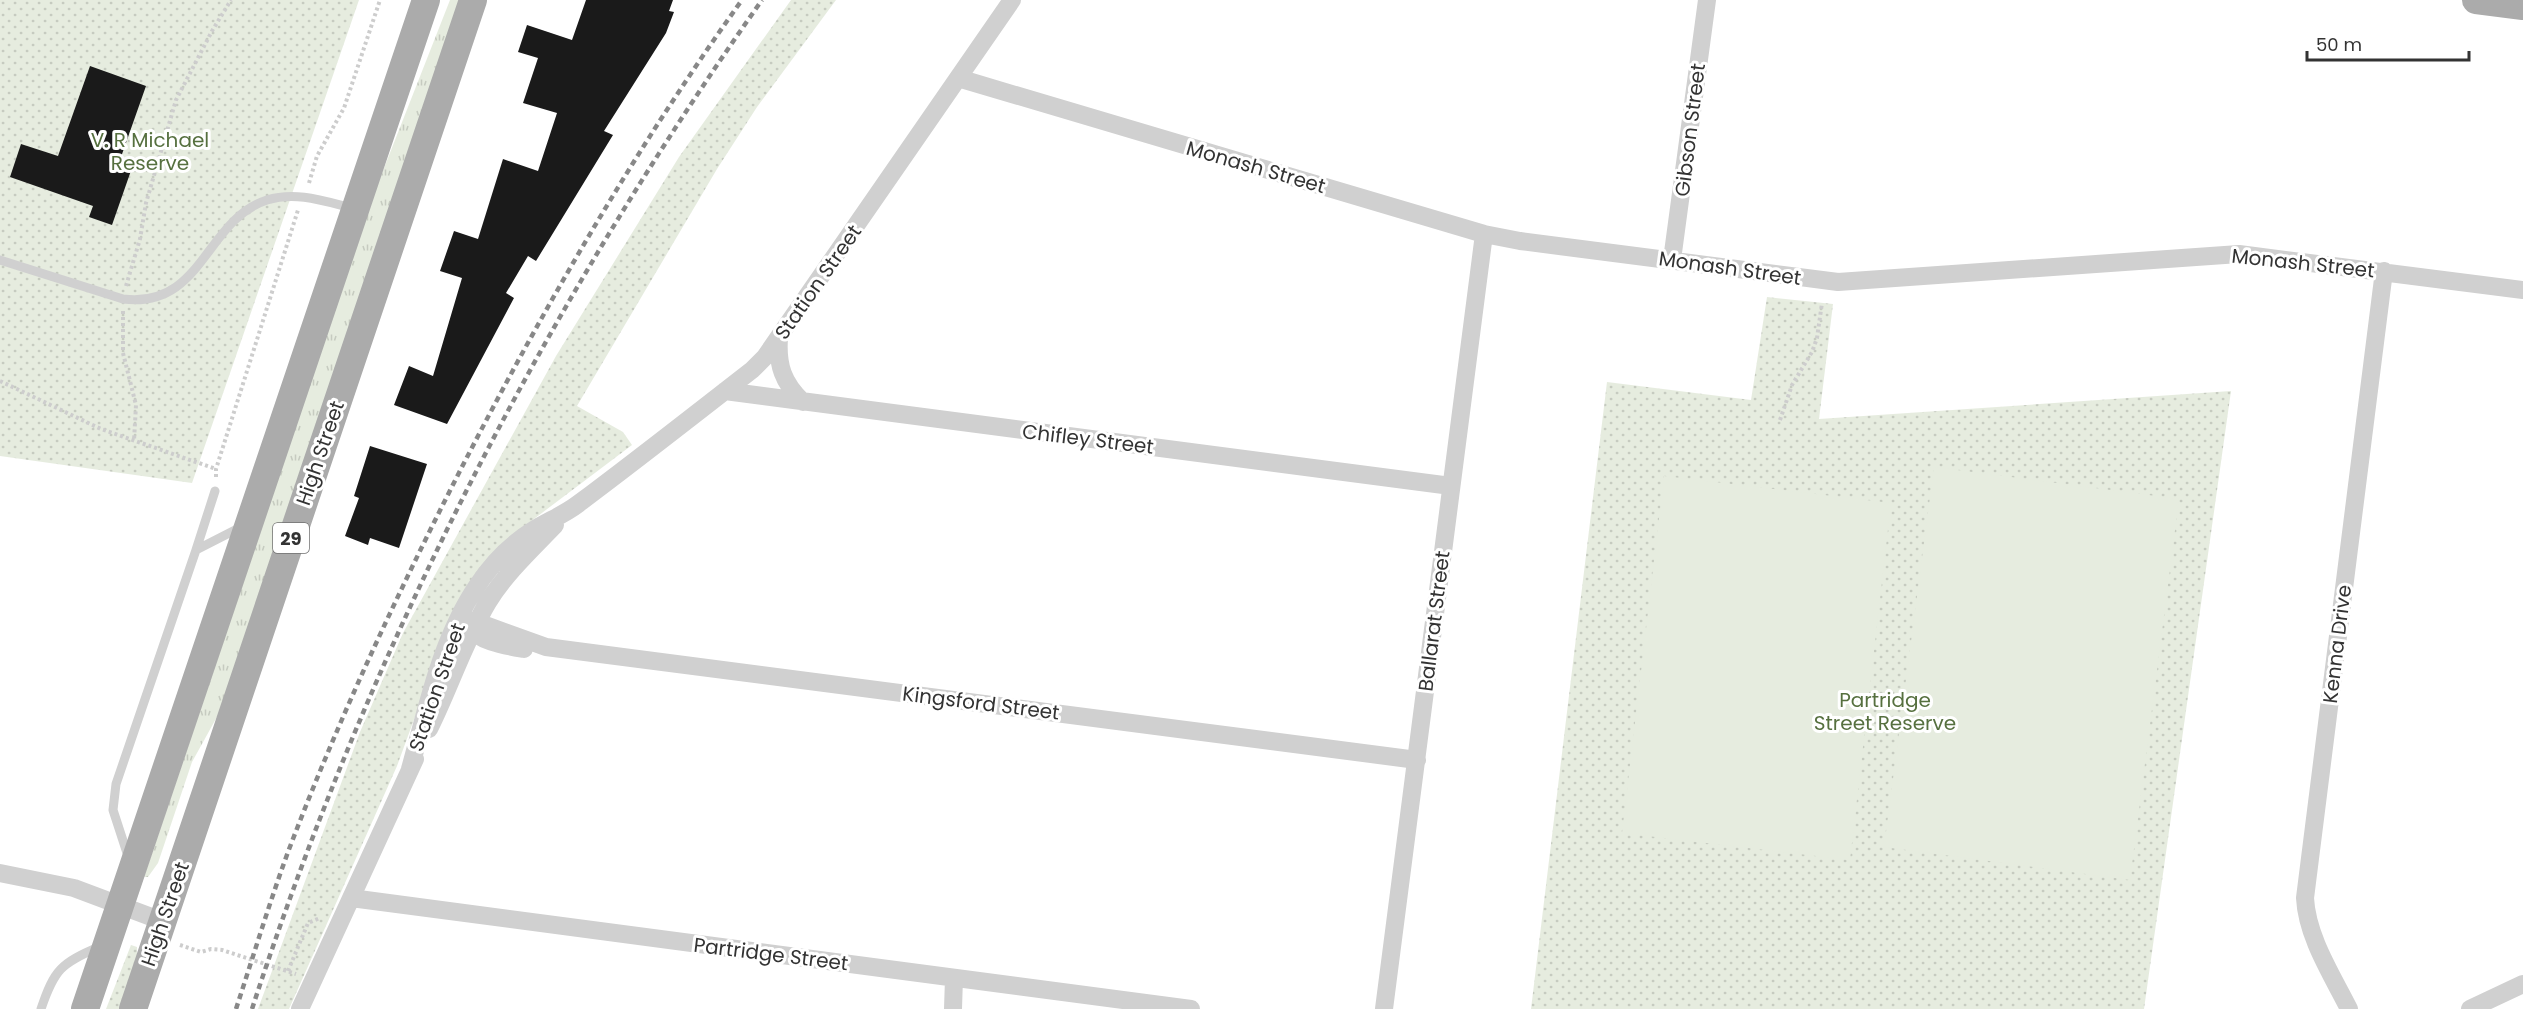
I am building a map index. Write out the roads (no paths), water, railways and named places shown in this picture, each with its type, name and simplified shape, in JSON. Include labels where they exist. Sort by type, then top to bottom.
[{"type":"main road","name":"29","points":[[85,1009],[426,0]]},
{"type":"main road","name":"High Street","points":[[133,1009],[473,0]]},
{"type":"street","name":"Station Street","points":[[300,1009],[410,769],[442,658],[469,624],[476,587],[510,547],[534,530],[569,511],[752,370],[779,338],[1012,0]]},
{"type":"street","name":"Gibson Street","points":[[1672,260],[1707,0]]},
{"type":"street","name":"Monash Street","points":[[958,78],[1484,234],[1672,260],[1838,282],[2218,254],[2256,254],[2523,290]]},
{"type":"street","name":"Ballarat Street","points":[[1384,1009],[1484,234]]},
{"type":"street","name":"Kenna Drive","points":[[2349,1009],[2313,933],[2305,911],[2305,898],[2384,272]]},
{"type":"street","points":[[779,338],[780,369],[792,391],[803,402]]},
{"type":"street","name":"Chifley Street","points":[[725,391],[1451,486]]},
{"type":"street","name":"Kingsford Street","points":[[469,624],[546,647],[1417,760]]},
{"type":"street","points":[[0,873],[60,884],[120,905],[159,930]]},
{"type":"street","name":"Partridge Street","points":[[351,898],[1191,1009]]},
{"type":"street","points":[[953,1009],[954,978]]},
{"type":"street","points":[[2470,1009],[2523,984]]},
{"type":"lane","points":[[0,260],[123,299],[142,301],[166,293],[180,285],[239,218],[267,200],[303,196],[355,209]]},
{"type":"lane","points":[[133,870],[113,810],[115,791],[215,491]]},
{"type":"lane","points":[[196,550],[251,522]]},
{"type":"lane","points":[[40,1009],[50,982],[59,969],[77,956],[107,944]]},
{"type":"railway","points":[[236,1009],[281,872],[327,753],[370,656],[440,511],[495,403],[594,227],[703,55],[742,0]]},
{"type":"railway","points":[[252,1009],[299,875],[350,743],[407,613],[469,485],[536,360],[607,237],[682,117],[762,0]]},
{"type":"park label","name":"V. R Michael Reserve","points":[[150,152]]},
{"type":"park label","name":"Partridge Street Reserve","points":[[1885,712]]}]
